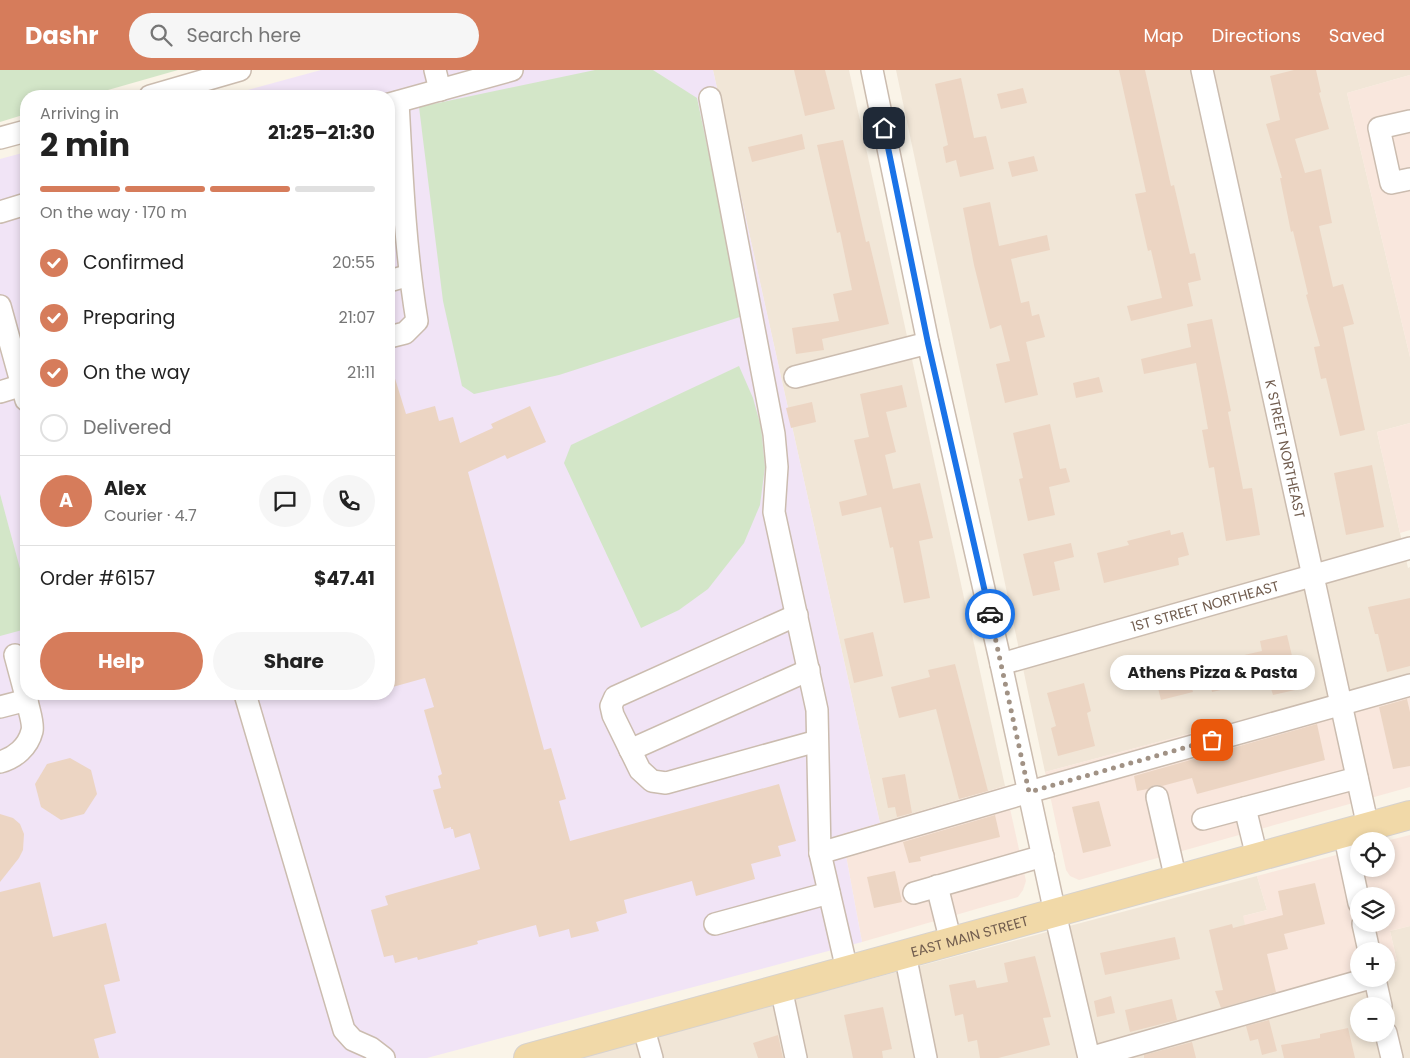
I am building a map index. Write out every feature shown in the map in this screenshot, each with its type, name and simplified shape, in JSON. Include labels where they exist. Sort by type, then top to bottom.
[{"type":"main road","name":"EAST MAIN STREET","points":[[528,1058],[1410,815]]},
{"type":"street","points":[[170,90],[237,70]]},
{"type":"street","points":[[395,102],[438,80],[512,70]]},
{"type":"street","points":[[872,70],[928,343],[1089,1058],[1350,984]]},
{"type":"street","name":"K STREET NORTHEAST","points":[[1202,70],[1357,778],[1356,830],[1358,887]]},
{"type":"street","points":[[710,98],[774,434],[777,466],[774,512],[816,710],[820,853],[847,970]]},
{"type":"street","points":[[1410,121],[1379,128],[1391,183],[1410,179]]},
{"type":"street","points":[[395,123],[410,275],[417,321],[405,333],[395,336]]},
{"type":"street","points":[[0,138],[20,133]]},
{"type":"street","points":[[0,212],[20,206]]},
{"type":"street","points":[[395,279],[410,275]]},
{"type":"street","points":[[0,306],[20,373]]},
{"type":"street","points":[[795,377],[928,343]]},
{"type":"street","points":[[0,392],[20,390]]},
{"type":"street","name":"1ST STREET NORTHEAST","points":[[1001,664],[1410,548]]},
{"type":"street","points":[[797,615],[615,697],[612,706],[613,714],[640,770],[652,781],[666,783],[817,741]]},
{"type":"street","points":[[14,656],[20,676]]},
{"type":"street","points":[[630,750],[809,670]]},
{"type":"street","points":[[820,853],[1410,685]]},
{"type":"street","points":[[0,707],[27,700],[32,730],[23,748],[10,760],[0,762]]},
{"type":"street","points":[[247,700],[344,1030],[353,1040],[371,1048],[384,1058]]},
{"type":"street","points":[[1203,819],[1357,778]]},
{"type":"street","points":[[1157,797],[1176,880]]},
{"type":"street","points":[[1245,808],[1257,857]]},
{"type":"street","points":[[914,893],[1043,856]]},
{"type":"street","points":[[938,886],[951,942]]},
{"type":"street","points":[[715,924],[829,893]]},
{"type":"street","points":[[905,954],[926,1058]]},
{"type":"street","points":[[782,988],[796,1058]]},
{"type":"street","points":[[643,1026],[652,1058]]},
{"type":"street","points":[[1388,1042],[1392,1058]]},
{"type":"shaded area","points":[[321,70],[713,70],[880,823],[842,834],[862,942],[427,1058],[0,1058],[0,159],[20,154],[20,700],[395,700],[395,90],[248,90]]},
{"type":"shaded area","points":[[713,70],[849,70],[1005,786],[880,823]]},
{"type":"shaded area","points":[[896,70],[1410,70],[1410,75],[1347,93],[1410,357],[1410,423],[1377,432],[1408,568],[1410,567],[1410,675],[1045,772]]},
{"type":"shaded area","points":[[1410,75],[1410,357],[1347,93]]},
{"type":"shaded area","points":[[1410,423],[1410,530],[1400,533],[1377,432]]},
{"type":"shaded area","points":[[1410,675],[1410,787],[1079,880],[1070,876],[1066,870],[1045,772]]},
{"type":"shaded area","points":[[1005,786],[1026,881],[1018,897],[862,942],[842,834]]},
{"type":"shaded area","points":[[1410,835],[1410,926],[1395,930],[1395,887],[1350,887],[1350,932],[1390,932],[1393,942],[1350,942],[1350,975],[1262,999],[1243,916],[1267,910],[1257,876],[1350,851],[1350,877],[1395,877],[1395,839]]},
{"type":"shaded area","points":[[1257,876],[1267,910],[1243,916],[1350,974],[1350,987],[1395,987],[1395,962],[1397,961],[1395,942],[1393,942],[1390,932],[1410,926],[1410,1058],[575,1058]]},
{"type":"green space","points":[[0,70],[178,70],[108,90],[20,90],[20,116],[0,122]]},
{"type":"green space","points":[[595,70],[653,70],[697,98],[743,316],[559,375],[474,394],[462,386],[443,301],[419,107]]},
{"type":"green space","points":[[739,366],[753,398],[761,427],[765,467],[760,505],[744,543],[708,589],[679,610],[641,628],[564,463],[571,445]]},
{"type":"green space","points":[[0,494],[20,569],[20,631],[0,636]]},
{"type":"building","points":[[794,70],[825,70],[835,109],[805,116]]},
{"type":"building","points":[[1119,70],[1145,70],[1171,186],[1174,185],[1190,254],[1195,253],[1201,280],[1188,283],[1193,306],[1131,321],[1127,306],[1162,298],[1151,250],[1148,251],[1135,194],[1146,192]]},
{"type":"building","points":[[1294,70],[1316,70],[1321,92],[1319,93],[1329,129],[1295,139],[1305,173],[1321,169],[1332,223],[1319,226],[1333,287],[1343,284],[1354,324],[1343,327],[1365,430],[1340,436],[1326,378],[1321,379],[1314,347],[1320,346],[1306,295],[1308,294],[1293,231],[1291,232],[1280,178],[1282,178],[1266,124],[1280,120],[1270,76]]},
{"type":"building","points":[[961,78],[974,138],[986,136],[994,169],[960,177],[956,160],[946,163],[943,147],[948,145],[935,84]]},
{"type":"building","points":[[1023,88],[1027,103],[1001,109],[997,94]]},
{"type":"building","points":[[802,134],[805,149],[752,162],[748,147]]},
{"type":"building","points":[[843,140],[866,242],[869,241],[889,324],[822,339],[824,350],[796,354],[792,328],[839,321],[833,294],[852,290],[840,232],[837,233],[817,145]]},
{"type":"building","points":[[1034,156],[1038,171],[1012,177],[1008,162]]},
{"type":"building","points":[[990,202],[999,246],[1047,235],[1050,250],[1011,259],[1021,303],[1029,301],[1032,316],[1039,314],[1045,337],[1026,342],[1038,395],[1005,403],[996,364],[1010,361],[1001,325],[990,329],[974,265],[963,208]]},
{"type":"building","points":[[1212,319],[1231,411],[1228,412],[1243,489],[1252,488],[1260,535],[1226,541],[1214,467],[1209,468],[1202,430],[1208,429],[1196,363],[1144,374],[1141,359],[1191,347],[1187,324]]},
{"type":"building","points":[[1099,377],[1103,392],[1076,398],[1073,383]]},
{"type":"building","points":[[395,378],[406,414],[435,406],[439,421],[453,417],[460,443],[493,428],[491,424],[530,406],[546,442],[507,459],[505,455],[468,472],[544,750],[551,748],[566,799],[559,801],[570,841],[779,784],[796,841],[778,846],[781,856],[751,864],[755,879],[696,896],[692,881],[624,900],[627,913],[596,922],[599,931],[571,938],[569,929],[539,937],[536,925],[477,941],[478,944],[418,960],[417,957],[395,963],[393,955],[384,957],[371,910],[388,905],[385,896],[480,869],[470,833],[455,838],[451,827],[444,829],[433,790],[441,788],[438,776],[442,774],[424,710],[434,707],[425,678],[395,686]]},
{"type":"building","points":[[902,385],[907,407],[886,412],[896,452],[885,455],[893,489],[920,483],[933,538],[919,541],[930,598],[904,603],[893,547],[890,548],[881,507],[842,516],[839,502],[867,495],[854,440],[869,437],[860,394]]},
{"type":"building","points":[[812,402],[816,422],[791,428],[786,408]]},
{"type":"building","points":[[1050,424],[1060,469],[1066,468],[1070,482],[1049,487],[1055,515],[1028,521],[1019,479],[1023,478],[1013,433]]},
{"type":"building","points":[[1372,465],[1384,527],[1346,535],[1334,473]]},
{"type":"building","points":[[1170,530],[1171,535],[1183,532],[1189,555],[1178,558],[1179,565],[1104,583],[1097,553],[1129,545],[1127,541]]},
{"type":"building","points":[[1071,543],[1074,557],[1054,562],[1060,590],[1033,596],[1023,554]]},
{"type":"building","points":[[1410,598],[1410,666],[1387,672],[1378,634],[1375,634],[1368,607]]},
{"type":"building","points":[[873,632],[883,676],[854,683],[844,639]]},
{"type":"building","points":[[1287,635],[1293,660],[1288,661],[1295,690],[1273,695],[1268,679],[1212,692],[1209,676],[1225,672],[1222,660],[1262,651],[1260,641]]},
{"type":"building","points":[[955,664],[988,791],[959,799],[936,709],[899,718],[891,687],[930,677],[928,670]]},
{"type":"building","points":[[1186,668],[1193,692],[1161,700],[1155,676]]},
{"type":"building","points":[[1084,683],[1091,711],[1087,713],[1095,746],[1058,756],[1051,728],[1056,726],[1047,693]]},
{"type":"building","points":[[1407,699],[1410,712],[1410,766],[1393,769],[1379,707]]},
{"type":"building","points":[[1317,724],[1325,760],[1197,794],[1192,778],[1162,786],[1154,785],[1148,789],[1137,791],[1134,776]]},
{"type":"building","points":[[70,758],[91,770],[97,794],[84,814],[61,820],[41,807],[35,784],[47,764]]},
{"type":"building","points":[[905,774],[912,813],[897,817],[895,807],[888,808],[882,778]]},
{"type":"building","points":[[1099,801],[1111,846],[1083,853],[1072,807]]},
{"type":"building","points":[[0,814],[13,818],[20,824],[24,834],[23,850],[19,858],[0,882]]},
{"type":"building","points":[[995,815],[1000,837],[920,857],[921,861],[909,863],[903,842]]},
{"type":"building","points":[[895,871],[902,902],[874,908],[867,877]]},
{"type":"building","points":[[40,882],[53,937],[106,923],[120,981],[104,985],[116,1033],[94,1039],[99,1058],[0,1058],[0,892]]},
{"type":"building","points":[[1315,883],[1325,924],[1284,934],[1288,949],[1267,954],[1276,992],[1221,1008],[1215,991],[1223,990],[1209,930],[1232,924],[1233,928],[1283,915],[1278,891]]},
{"type":"building","points":[[1175,937],[1180,959],[1105,975],[1100,953]]},
{"type":"building","points":[[1035,956],[1051,1017],[1043,1018],[1050,1045],[998,1058],[980,1058],[977,1040],[968,1042],[963,1014],[955,1016],[949,985],[975,980],[977,988],[1008,982],[1004,963]]},
{"type":"building","points":[[1111,996],[1115,1013],[1097,1017],[1094,1001]]},
{"type":"building","points":[[1172,999],[1177,1020],[1130,1032],[1125,1010]]},
{"type":"building","points":[[883,1007],[892,1049],[882,1051],[883,1058],[853,1058],[844,1015]]},
{"type":"building","points":[[1269,1020],[1277,1051],[1262,1055],[1258,1039],[1250,1041],[1246,1026]]},
{"type":"building","points":[[1348,1028],[1355,1058],[1284,1058],[1281,1045],[1320,1038],[1320,1034]]},
{"type":"building","points":[[778,1035],[783,1058],[758,1058],[753,1043]]},
{"type":"building","points":[[1192,1042],[1196,1058],[1144,1058],[1144,1055]]},
{"type":"way so far","points":[[990,614],[1029,792],[1212,740]]},
{"type":"place","name":"Athens Pizza & Pasta","points":[[1212,740]]},
{"type":"route","points":[[884,128],[928,343],[990,614]]}]
